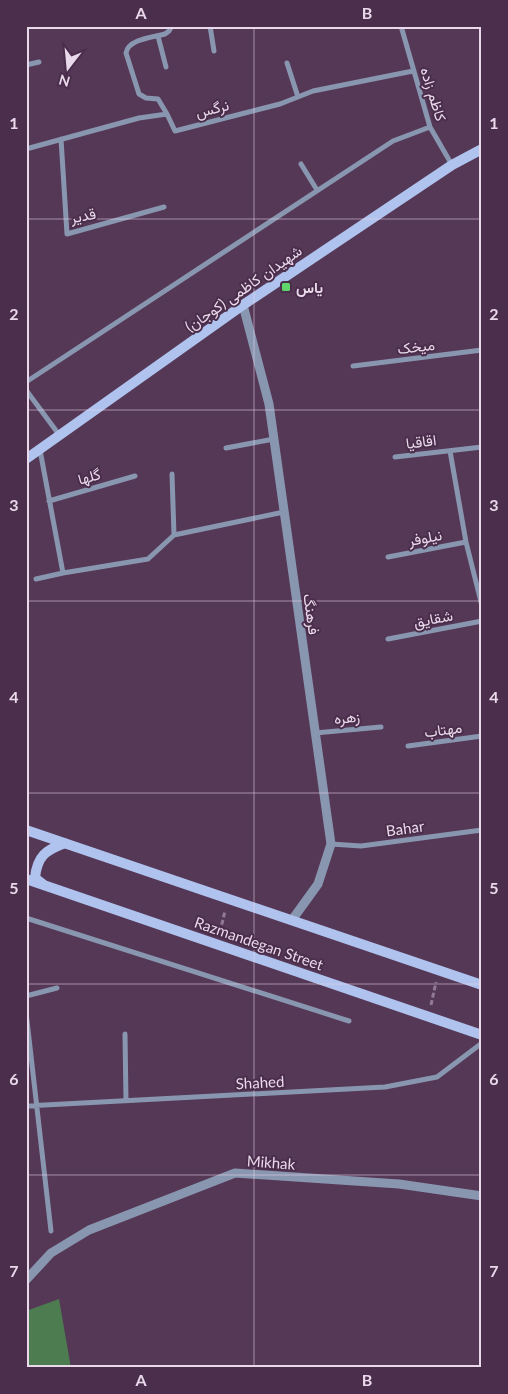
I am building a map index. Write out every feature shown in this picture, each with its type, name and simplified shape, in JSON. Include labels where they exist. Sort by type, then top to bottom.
[{"type":"main road","name":"شهیدان کاظمی (کوجان)","points":[[26,459],[243,305],[452,165],[482,149]]},
{"type":"main road","points":[[26,830],[482,985]]},
{"type":"main road","points":[[44,885],[35,878],[36,868],[41,857],[52,848],[65,843]]},
{"type":"main road","name":"Razmandegan Street","points":[[26,879],[482,1035]]},
{"type":"street","points":[[26,149],[139,118],[167,114],[158,99],[146,98],[139,94],[126,53],[128,47],[133,43],[158,36],[169,31],[172,26]]},
{"type":"street","points":[[210,26],[214,51]]},
{"type":"street","name":"کاظم زاده","points":[[402,26],[430,127],[452,165]]},
{"type":"street","points":[[158,36],[166,67]]},
{"type":"street","points":[[26,65],[39,62]]},
{"type":"street","points":[[286,63],[298,97]]},
{"type":"street","name":"نرگس","points":[[167,114],[175,131],[280,104],[314,91],[413,71]]},
{"type":"street","points":[[26,382],[393,141],[430,127]]},
{"type":"street","name":"قدیر","points":[[61,139],[67,234],[164,207]]},
{"type":"street","points":[[301,164],[317,190]]},
{"type":"street","name":"فرهنگ","points":[[243,305],[269,404],[331,844],[318,884],[292,920]]},
{"type":"street","name":"میخک","points":[[354,366],[482,350]]},
{"type":"street","points":[[26,390],[60,436]]},
{"type":"street","points":[[226,448],[274,439]]},
{"type":"street","name":"اقاقیا","points":[[396,457],[482,446]]},
{"type":"street","points":[[40,450],[63,572]]},
{"type":"street","name":"اقاقیا","points":[[450,451],[466,542],[482,606]]},
{"type":"street","points":[[172,474],[174,535]]},
{"type":"street","name":"گلها","points":[[49,501],[135,476]]},
{"type":"street","points":[[36,579],[63,572],[148,558],[174,535],[284,512]]},
{"type":"street","name":"نیلوفر","points":[[388,557],[466,542]]},
{"type":"street","name":"شقایق","points":[[388,639],[482,621]]},
{"type":"street","name":"زهره","points":[[315,733],[381,727]]},
{"type":"street","name":"مهتاب","points":[[408,746],[482,736]]},
{"type":"street","name":"Bahar","points":[[331,844],[361,846],[482,830]]},
{"type":"street","points":[[26,918],[349,1021]]},
{"type":"street","points":[[26,996],[57,988]]},
{"type":"street","points":[[26,1012],[51,1231]]},
{"type":"street","points":[[125,1034],[126,1101]]},
{"type":"street","name":"Shahed","points":[[26,1106],[385,1087],[437,1077],[482,1043]]},
{"type":"street","name":"Mikhak","points":[[26,1280],[51,1253],[89,1230],[235,1173],[398,1184],[482,1196]]},
{"type":"path","points":[[218,944],[227,898]]},
{"type":"path","points":[[428,1017],[438,969]]},
{"type":"green space","points":[[59,1299],[71,1368],[26,1368],[26,1311]]},
{"type":"place","name":"یاس","points":[[286,287]]}]
